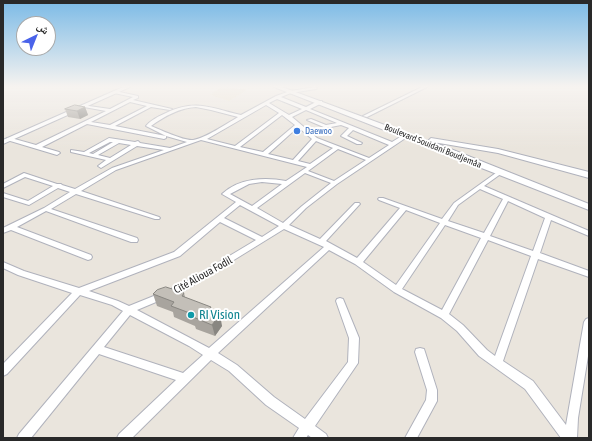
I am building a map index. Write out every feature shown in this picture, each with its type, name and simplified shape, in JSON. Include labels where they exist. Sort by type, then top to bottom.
[{"type":"main road","name":"Boulevard Souidani Boudjemâa","points":[[335,108],[407,135],[448,148]]},
{"type":"main road","name":"Boulevard Souidani Boudjemâa","points":[[340,108],[448,148],[500,172],[589,207]]},
{"type":"main road","points":[[448,148],[464,145],[509,154],[589,175]]},
{"type":"street","points":[[6,140],[80,108]]},
{"type":"street","points":[[95,108],[111,110]]},
{"type":"street","points":[[37,147],[116,108]]},
{"type":"street","points":[[110,127],[146,108]]},
{"type":"street","points":[[163,108],[170,109]]},
{"type":"street","points":[[191,108],[169,114],[148,126],[170,136],[191,141]]},
{"type":"street","points":[[203,108],[242,117]]},
{"type":"street","points":[[3,231],[46,209],[114,169],[191,141],[201,139],[257,108]]},
{"type":"street","points":[[273,108],[289,117],[316,139],[336,148],[368,159]]},
{"type":"street","points":[[302,108],[392,144]]},
{"type":"street","points":[[289,117],[308,108]]},
{"type":"street","points":[[365,116],[382,108]]},
{"type":"street","points":[[237,147],[282,113]]},
{"type":"street","points":[[309,120],[324,127],[340,124]]},
{"type":"street","points":[[86,122],[191,141]]},
{"type":"street","points":[[264,154],[298,125]]},
{"type":"street","points":[[352,128],[344,136],[359,143]]},
{"type":"street","name":"Cité Alioua Fodil","points":[[23,438],[129,310],[184,287],[262,240],[284,226],[304,207],[368,159],[407,135]]},
{"type":"street","points":[[201,139],[311,166]]},
{"type":"street","points":[[295,161],[316,139]]},
{"type":"street","points":[[6,140],[57,153]]},
{"type":"street","points":[[84,154],[109,140],[138,143],[169,149]]},
{"type":"street","points":[[92,156],[120,141]]},
{"type":"street","points":[[101,166],[138,143]]},
{"type":"street","points":[[253,208],[336,148]]},
{"type":"street","points":[[73,151],[111,160]]},
{"type":"street","points":[[304,171],[335,183]]},
{"type":"street","points":[[397,290],[456,204],[500,172]]},
{"type":"street","points":[[3,186],[24,175],[78,191],[157,218]]},
{"type":"street","points":[[286,183],[261,179],[245,183],[225,194],[284,226],[325,244],[358,262],[397,290],[444,315],[460,328],[484,353],[528,385],[570,438]]},
{"type":"street","points":[[3,196],[29,203],[59,185]]},
{"type":"street","points":[[480,187],[589,234]]},
{"type":"street","points":[[380,198],[486,235],[589,274]]},
{"type":"street","points":[[444,315],[506,199]]},
{"type":"street","points":[[3,371],[78,292],[177,254],[240,202]]},
{"type":"street","points":[[123,438],[325,244],[357,204]]},
{"type":"street","points":[[358,262],[405,207]]},
{"type":"street","points":[[46,209],[134,240]]},
{"type":"street","points":[[498,362],[549,217]]},
{"type":"street","points":[[220,219],[262,240]]},
{"type":"street","points":[[11,227],[88,257]]},
{"type":"street","points":[[3,265],[21,273],[115,303],[129,310],[233,368],[270,401],[322,438]]},
{"type":"street","points":[[299,438],[353,363],[354,338],[340,301]]},
{"type":"street","points":[[570,438],[572,418],[589,322]]},
{"type":"street","points":[[97,349],[185,378]]},
{"type":"street","points":[[411,438],[431,401],[432,390],[420,352]]},
{"type":"building","points":[[69,108],[84,108],[77,111],[65,109]]},
{"type":"building","points":[[166,287],[184,293],[182,296],[211,307],[209,310],[220,314],[212,325],[193,317],[195,315],[171,306],[174,302],[153,294],[157,290]]},
{"type":"place","name":"Daewoo","points":[[297,131]]},
{"type":"place","name":"RI Vision","points":[[191,315]]}]
